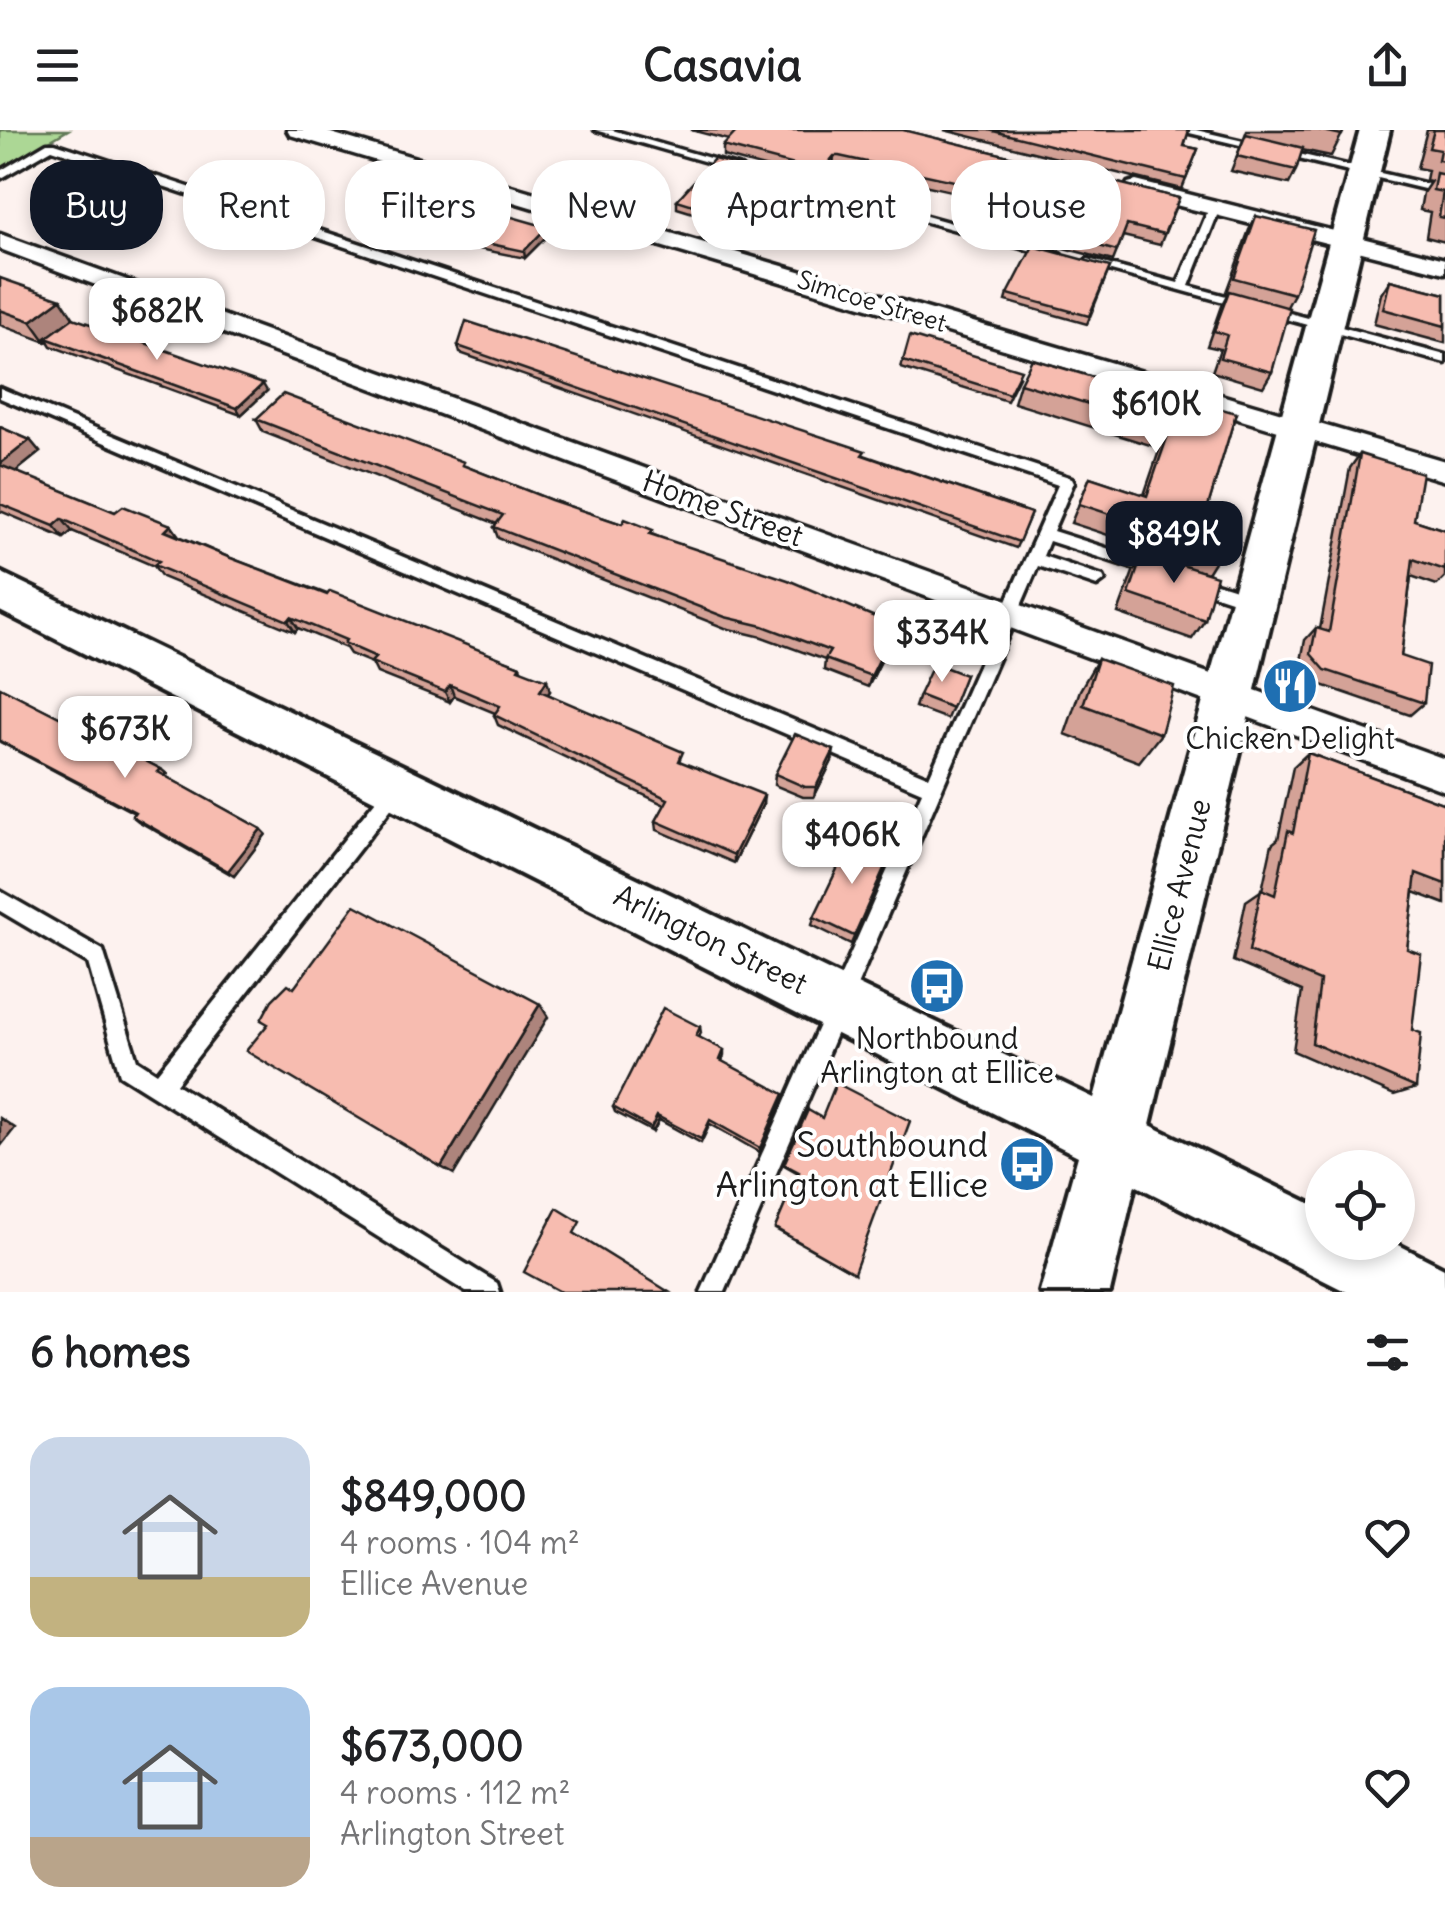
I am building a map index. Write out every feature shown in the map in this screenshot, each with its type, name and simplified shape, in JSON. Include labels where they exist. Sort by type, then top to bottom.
[{"type":"main road","name":"Ellice Avenue","points":[[1075,1292],[1370,151]]},
{"type":"main road","name":"Arlington Street","points":[[0,590],[1420,1292]]},
{"type":"street","name":"Simcoe Street","points":[[298,130],[1445,472]]},
{"type":"street","points":[[1121,184],[1445,266]]},
{"type":"street","name":"Home Street","points":[[0,241],[1445,775]]},
{"type":"lane","points":[[600,130],[710,160]]},
{"type":"lane","points":[[1182,130],[1370,151],[1445,191]]},
{"type":"lane","points":[[0,176],[51,145],[1067,482],[713,1292]]},
{"type":"lane","points":[[1182,288],[1214,208]]},
{"type":"lane","points":[[931,220],[1445,360]]},
{"type":"lane","points":[[0,393],[931,787]]},
{"type":"lane","points":[[1043,534],[1252,601]]},
{"type":"lane","points":[[1032,558],[1098,580]]},
{"type":"lane","points":[[160,1087],[398,786]]},
{"type":"lane","points":[[0,900],[96,957],[128,1067],[488,1292]]},
{"type":"green space","points":[[0,130],[68,130],[0,170]]},
{"type":"building","points":[[733,130],[903,130],[1025,160],[951,160],[951,180],[931,176],[931,160],[857,160],[834,156],[831,160],[776,160],[723,146],[737,131]]},
{"type":"building","points":[[989,130],[1189,130],[1184,146],[1198,149],[1186,179]]},
{"type":"building","points":[[1434,130],[1445,130],[1445,161],[1438,160],[1440,150],[1429,148]]},
{"type":"building","points":[[1246,134],[1303,148],[1296,170],[1237,156]]},
{"type":"building","points":[[1436,173],[1445,175],[1445,218],[1439,217],[1443,192],[1433,190]]},
{"type":"building","points":[[691,184],[691,204],[677,200]]},
{"type":"building","points":[[1121,184],[1179,198],[1164,234],[1127,225],[1121,241]]},
{"type":"building","points":[[1256,216],[1314,230],[1294,294],[1234,278]]},
{"type":"building","points":[[511,217],[531,222],[531,244],[524,251],[511,248]]},
{"type":"building","points":[[1031,250],[1048,250],[1110,267],[1089,316],[1008,294]]},
{"type":"building","points":[[0,278],[61,299],[31,321],[0,310]]},
{"type":"building","points":[[1390,280],[1445,294],[1445,326],[1383,309]]},
{"type":"building","points":[[1229,291],[1290,308],[1272,372],[1220,358],[1227,335],[1214,331]]},
{"type":"building","points":[[73,318],[263,384],[237,408],[46,338]]},
{"type":"building","points":[[466,321],[865,451],[862,455],[1031,513],[1019,542],[458,346]]},
{"type":"building","points":[[910,336],[1021,370],[1009,394],[903,361]]},
{"type":"building","points":[[1032,359],[1106,381],[1109,376],[1236,413],[1206,513],[1228,521],[1217,557],[1149,536],[1152,528],[1079,504],[1090,477],[1147,496],[1170,429],[1020,383]]},
{"type":"building","points":[[283,394],[464,462],[462,465],[551,500],[622,524],[625,519],[653,530],[650,534],[788,580],[896,626],[871,676],[825,659],[830,651],[763,626],[725,617],[494,527],[503,515],[256,419]]},
{"type":"building","points":[[0,427],[30,440],[0,464]]},
{"type":"building","points":[[1360,454],[1422,473],[1414,520],[1445,530],[1445,570],[1413,559],[1401,656],[1428,665],[1424,703],[1325,670],[1311,654],[1316,628],[1329,632]]},
{"type":"building","points":[[0,465],[115,512],[123,506],[171,525],[165,531],[228,557],[327,595],[330,591],[520,666],[518,669],[547,680],[540,691],[683,752],[679,761],[764,795],[734,855],[656,821],[668,799],[494,715],[500,706],[450,685],[445,692],[371,662],[376,657],[344,643],[346,640],[291,617],[288,621],[154,565],[159,561],[62,519],[54,526],[0,504]]},
{"type":"building","points":[[1143,553],[1217,576],[1205,620],[1129,594]]},
{"type":"building","points":[[1098,659],[1174,686],[1161,734],[1083,705]]},
{"type":"building","points":[[934,663],[965,675],[952,708],[919,695]]},
{"type":"building","points":[[0,687],[161,769],[158,772],[261,829],[228,871],[132,816],[135,812],[0,741]]},
{"type":"building","points":[[795,734],[834,750],[816,787],[805,787],[775,774]]},
{"type":"building","points":[[1308,753],[1445,804],[1445,884],[1416,873],[1407,949],[1421,954],[1412,1030],[1421,1033],[1416,1088],[1312,1043],[1320,981],[1249,951],[1261,889],[1275,895],[1288,831],[1293,833]]},
{"type":"building","points":[[852,838],[890,855],[854,936],[814,917]]},
{"type":"building","points":[[355,905],[540,1004],[441,1167],[246,1051],[268,1024],[261,1020],[272,1000],[288,984],[294,988]]},
{"type":"building","points":[[663,1008],[700,1027],[696,1036],[724,1050],[720,1060],[784,1094],[760,1148],[710,1120],[701,1139],[657,1116],[651,1128],[613,1107]]},
{"type":"building","points":[[836,1083],[910,1121],[854,1273],[775,1228],[799,1172],[784,1164],[808,1110],[822,1118]]},
{"type":"building","points":[[557,1208],[580,1222],[574,1233],[669,1292],[561,1292],[524,1272]]},
{"type":"place","name":"Chicken Delight","points":[[1290,686]]},
{"type":"place","name":"Northbound Arlington at Ellice","points":[[937,986]]},
{"type":"place","name":"Southbound Arlington at Ellice","points":[[1027,1164]]}]
